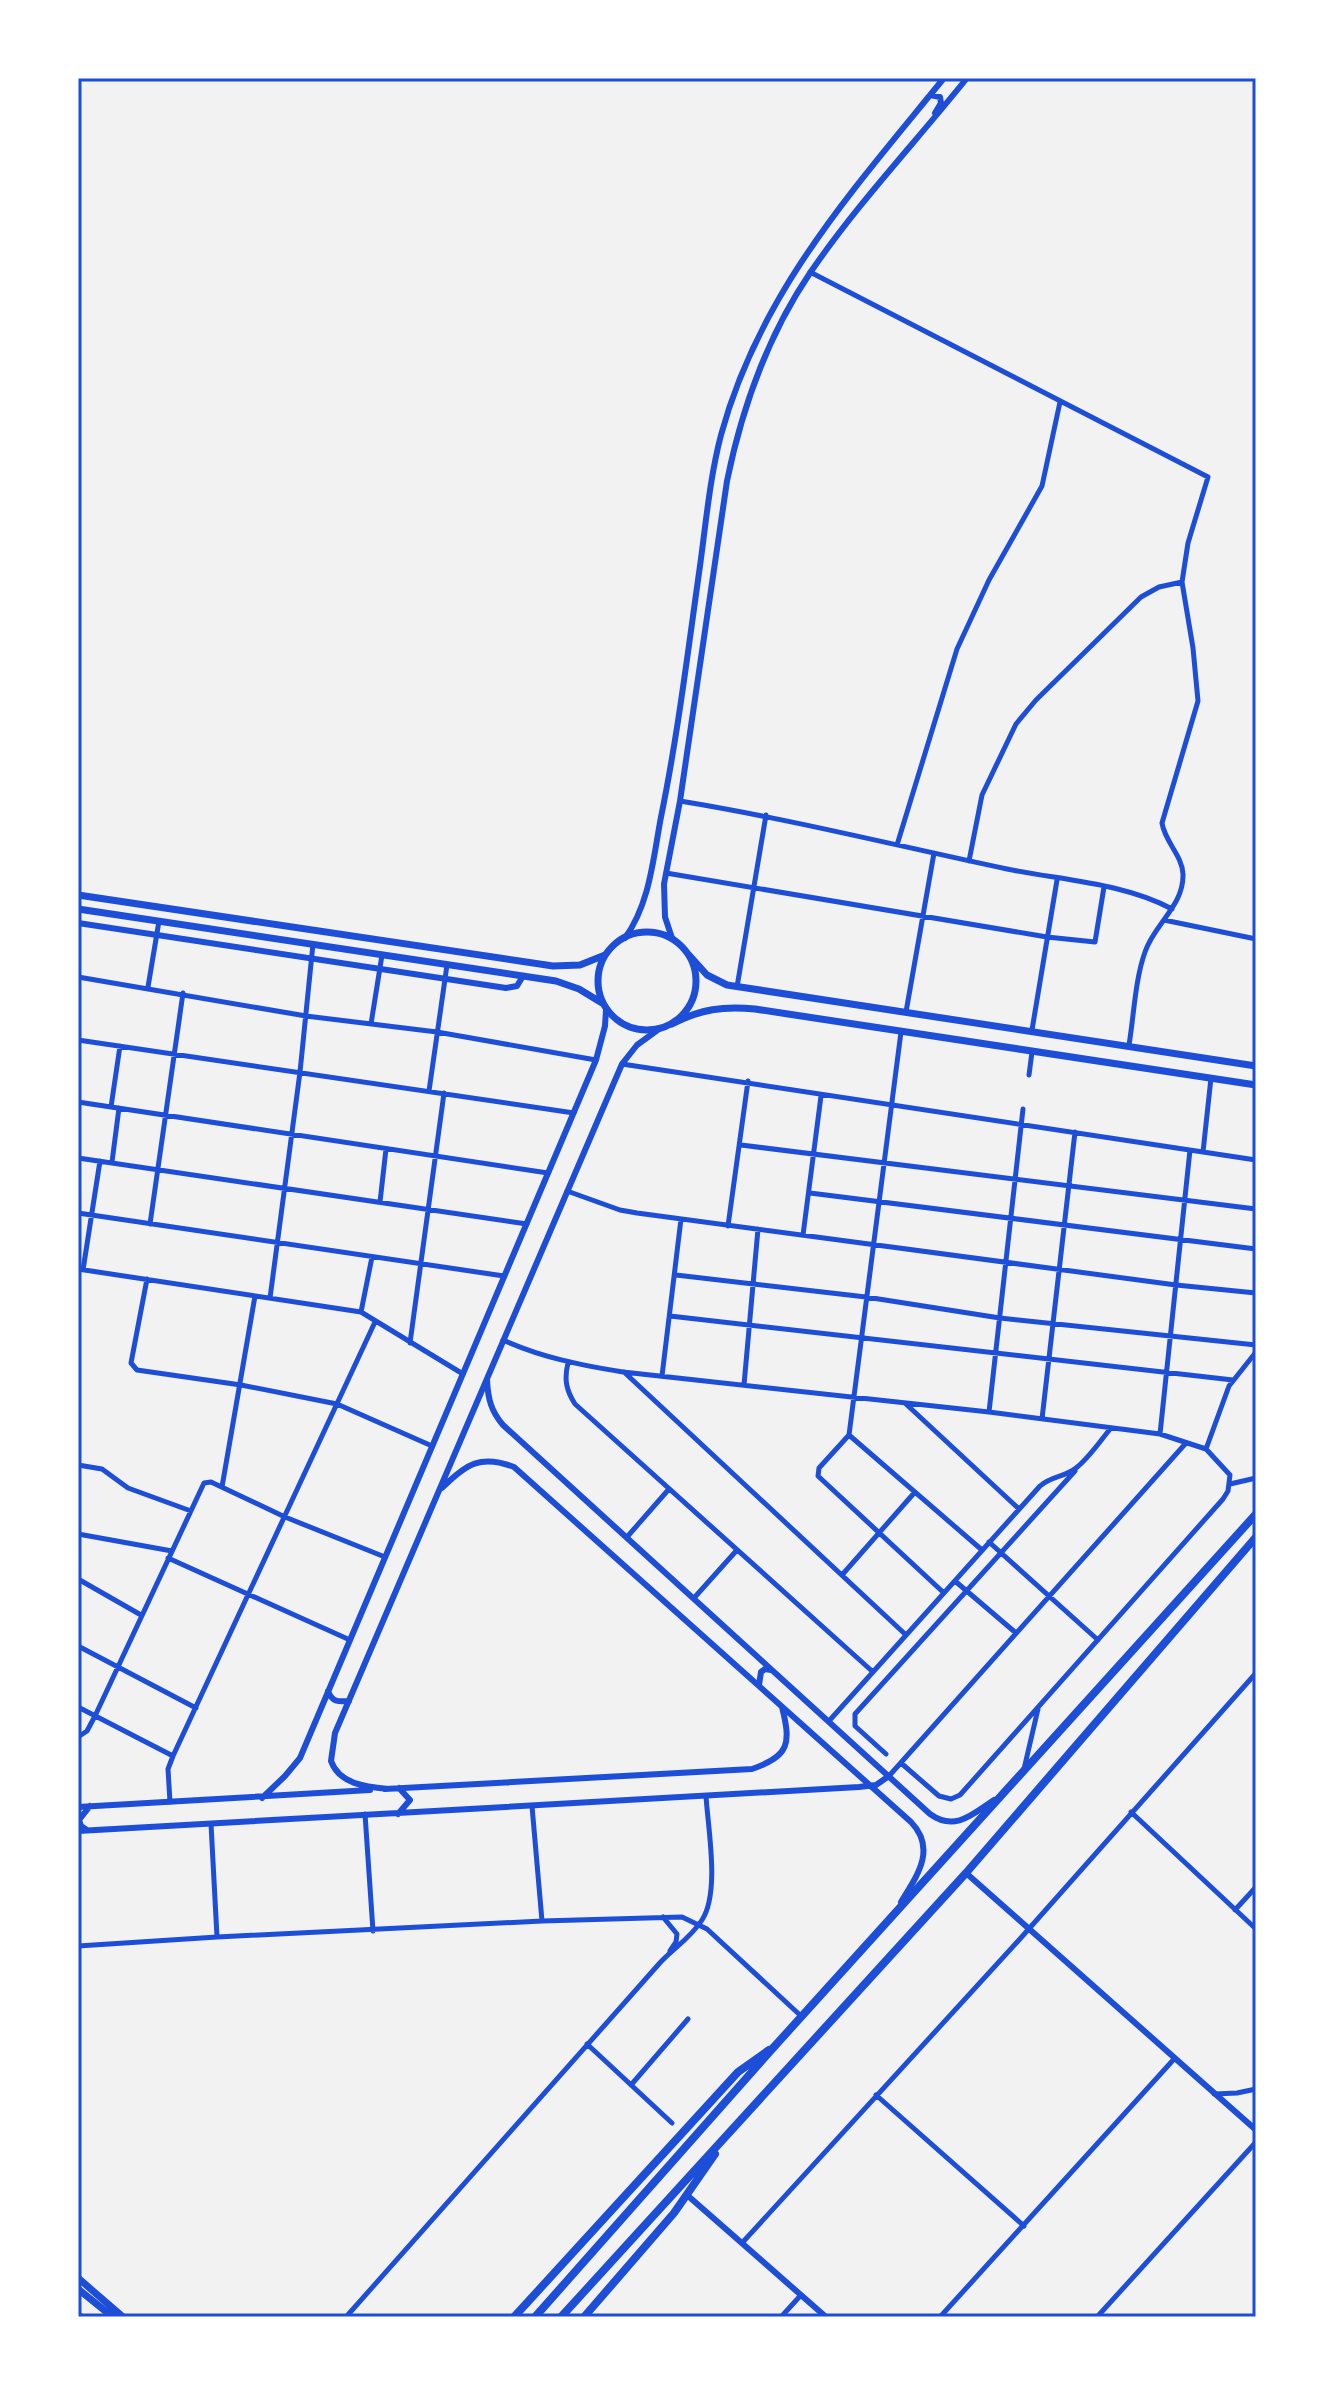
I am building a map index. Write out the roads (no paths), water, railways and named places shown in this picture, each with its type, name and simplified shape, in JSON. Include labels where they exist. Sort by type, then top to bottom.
[{"type":"highway","points":[[535,2317],[773,2048],[1256,1514]]},
{"type":"highway","points":[[561,2317],[966,1873],[1256,1537]]},
{"type":"highway","points":[[514,2317],[738,2072],[773,2048]]},
{"type":"highway","points":[[584,2317],[687,2195],[728,2133]]},
{"type":"main road","points":[[78,895],[553,966],[580,965],[605,955],[625,938],[644,932],[672,938],[715,981],[737,987],[1256,1066]]},
{"type":"main road","points":[[78,909],[567,984],[604,1006],[618,1022],[633,1029],[659,1029],[700,1011],[726,1006],[1256,1085]]},
{"type":"main road","points":[[604,1006],[598,979],[605,955]]},
{"type":"main road","points":[[672,1024],[687,1010],[695,992],[696,973],[689,955]]},
{"type":"main road","points":[[78,2278],[120,2317]]},
{"type":"main road","points":[[78,2289],[109,2314],[120,2317]]},
{"type":"street","points":[[625,938],[639,915],[647,890],[669,771],[713,473],[740,376],[789,278],[944,78]]},
{"type":"street","points":[[672,938],[663,906],[666,873],[680,801],[733,451],[764,359],[810,272],[967,78]]},
{"type":"street","points":[[926,130],[941,103],[938,95],[930,95]]},
{"type":"street","points":[[810,272],[1208,477],[1186,552],[1182,582],[1198,701],[1162,823],[1183,870],[1180,893],[1144,954],[1129,1045]]},
{"type":"street","points":[[897,845],[957,649],[989,580],[1042,486],[1060,402]]},
{"type":"street","points":[[969,861],[982,795],[1025,712],[1141,597],[1159,587],[1182,582]]},
{"type":"street","points":[[680,801],[766,815],[1057,880],[1134,892],[1172,909]]},
{"type":"street","points":[[737,987],[766,815]]},
{"type":"street","points":[[906,1012],[934,853]]},
{"type":"street","points":[[666,873],[1047,937],[1095,942],[1104,887]]},
{"type":"street","points":[[1032,1030],[1057,880]]},
{"type":"street","points":[[1164,920],[1256,939]]},
{"type":"street","points":[[148,987],[159,921]]},
{"type":"street","points":[[78,923],[512,988],[523,976]]},
{"type":"street","points":[[270,1298],[300,1072],[313,944]]},
{"type":"street","points":[[371,1024],[382,955]]},
{"type":"street","points":[[429,1091],[447,965]]},
{"type":"street","points":[[78,977],[306,1016],[437,1032],[596,1060]]},
{"type":"street","points":[[150,1224],[183,993]]},
{"type":"street","points":[[262,1798],[300,1758],[596,1060],[605,1026],[604,1006]]},
{"type":"street","points":[[388,1789],[348,1781],[333,1768],[331,1748],[622,1064],[637,1045],[659,1029]]},
{"type":"street","points":[[901,1032],[849,1435],[819,1468],[818,1476],[944,1593]]},
{"type":"street","points":[[78,1040],[574,1113]]},
{"type":"street","points":[[112,1162],[120,1046]]},
{"type":"street","points":[[1029,1075],[1032,1052]]},
{"type":"street","points":[[622,1064],[1256,1160]]},
{"type":"street","points":[[1203,1152],[1211,1078]]},
{"type":"street","points":[[728,1226],[748,1081]]},
{"type":"street","points":[[410,1343],[444,1093]]},
{"type":"street","points":[[803,1235],[821,1096]]},
{"type":"street","points":[[78,1102],[548,1173]]},
{"type":"street","points":[[989,1412],[1023,1109]]},
{"type":"street","points":[[1042,1419],[1075,1132]]},
{"type":"street","points":[[741,1145],[1256,1209]]},
{"type":"street","points":[[380,1202],[386,1149]]},
{"type":"street","points":[[1160,1434],[1190,1150]]},
{"type":"street","points":[[78,1158],[527,1224]]},
{"type":"street","points":[[100,1161],[80,1269],[361,1312],[463,1374]]},
{"type":"street","points":[[567,1191],[620,1210],[728,1226],[1256,1293]]},
{"type":"street","points":[[810,1193],[1256,1249]]},
{"type":"street","points":[[78,1213],[504,1276]]},
{"type":"street","points":[[662,1376],[681,1219]]},
{"type":"street","points":[[744,1385],[758,1229]]},
{"type":"street","points":[[361,1312],[372,1257]]},
{"type":"street","points":[[676,1275],[866,1297],[1000,1318],[1256,1345]]},
{"type":"street","points":[[147,1279],[132,1367],[143,1373],[241,1385],[337,1404],[432,1446]]},
{"type":"street","points":[[222,1487],[255,1296]]},
{"type":"street","points":[[670,1316],[1233,1380]]},
{"type":"street","points":[[170,1802],[168,1769],[173,1756],[375,1322]]},
{"type":"street","points":[[503,1340],[535,1354],[568,1363],[623,1372],[1160,1434],[1206,1449],[1230,1475],[1223,1499],[955,1799],[939,1796],[901,1763]]},
{"type":"street","points":[[1206,1449],[1233,1380],[1256,1352]]},
{"type":"street","points":[[568,1363],[565,1376],[567,1392],[575,1404],[873,1672]]},
{"type":"street","points":[[623,1372],[906,1635]]},
{"type":"street","points":[[487,1378],[493,1414],[503,1425],[934,1817],[948,1822],[964,1821],[1004,1793]]},
{"type":"street","points":[[906,1403],[1019,1509]]},
{"type":"street","points":[[886,1754],[855,1726],[855,1714],[1111,1428]]},
{"type":"street","points":[[849,1435],[982,1550]]},
{"type":"street","points":[[78,1831],[706,1796],[869,1786],[881,1782],[1186,1443]]},
{"type":"street","points":[[438,1492],[457,1473],[487,1459],[514,1467],[916,1827],[924,1848],[922,1866],[896,1912]]},
{"type":"street","points":[[78,1465],[102,1469],[128,1488],[191,1511]]},
{"type":"street","points":[[829,1721],[1045,1481],[1078,1467]]},
{"type":"street","points":[[1229,1484],[1255,1477]]},
{"type":"street","points":[[78,1737],[87,1731],[95,1716],[204,1483],[211,1482],[285,1517],[385,1557]]},
{"type":"street","points":[[627,1537],[669,1489]]},
{"type":"street","points":[[842,1576],[915,1492]]},
{"type":"street","points":[[78,1534],[172,1551]]},
{"type":"street","points":[[989,1542],[1098,1640]]},
{"type":"street","points":[[694,1598],[737,1550]]},
{"type":"street","points":[[168,1558],[350,1640]]},
{"type":"street","points":[[78,1579],[141,1615]]},
{"type":"street","points":[[955,1581],[1016,1633]]},
{"type":"street","points":[[78,1646],[196,1708]]},
{"type":"street","points":[[759,1686],[761,1672],[774,1670]]},
{"type":"street","points":[[742,2243],[1029,1929],[1256,1673]]},
{"type":"street","points":[[328,1691],[331,1698],[339,1702],[349,1701]]},
{"type":"street","points":[[78,1707],[173,1756]]},
{"type":"street","points":[[78,1807],[752,1769],[768,1763],[786,1747],[789,1738],[782,1707]]},
{"type":"street","points":[[1024,1771],[1038,1708]]},
{"type":"street","points":[[398,1814],[410,1800],[399,1788]]},
{"type":"street","points":[[666,1956],[680,1946],[699,1924],[709,1906],[711,1877],[706,1796]]},
{"type":"street","points":[[87,1830],[79,1820],[90,1806]]},
{"type":"street","points":[[532,1806],[542,1921]]},
{"type":"street","points":[[1131,1812],[1256,1929]]},
{"type":"street","points":[[365,1814],[373,1931]]},
{"type":"street","points":[[211,1824],[217,1937]]},
{"type":"street","points":[[966,1873],[1256,2130]]},
{"type":"street","points":[[1235,1910],[1256,1887]]},
{"type":"street","points":[[346,2317],[666,1956],[676,1942],[677,1934],[662,1916]]},
{"type":"street","points":[[78,1946],[542,1921],[682,1917],[699,1924],[802,2017]]},
{"type":"street","points":[[631,2085],[688,2019]]},
{"type":"street","points":[[587,2044],[672,2123]]},
{"type":"street","points":[[940,2317],[1175,2058]]},
{"type":"street","points":[[1214,2094],[1256,2089]]},
{"type":"street","points":[[876,2095],[1024,2226]]},
{"type":"street","points":[[1256,2103],[1256,2119]]},
{"type":"street","points":[[1097,2317],[1256,2142]]},
{"type":"street","points":[[687,2195],[826,2317]]},
{"type":"street","points":[[781,2317],[801,2295]]}]
